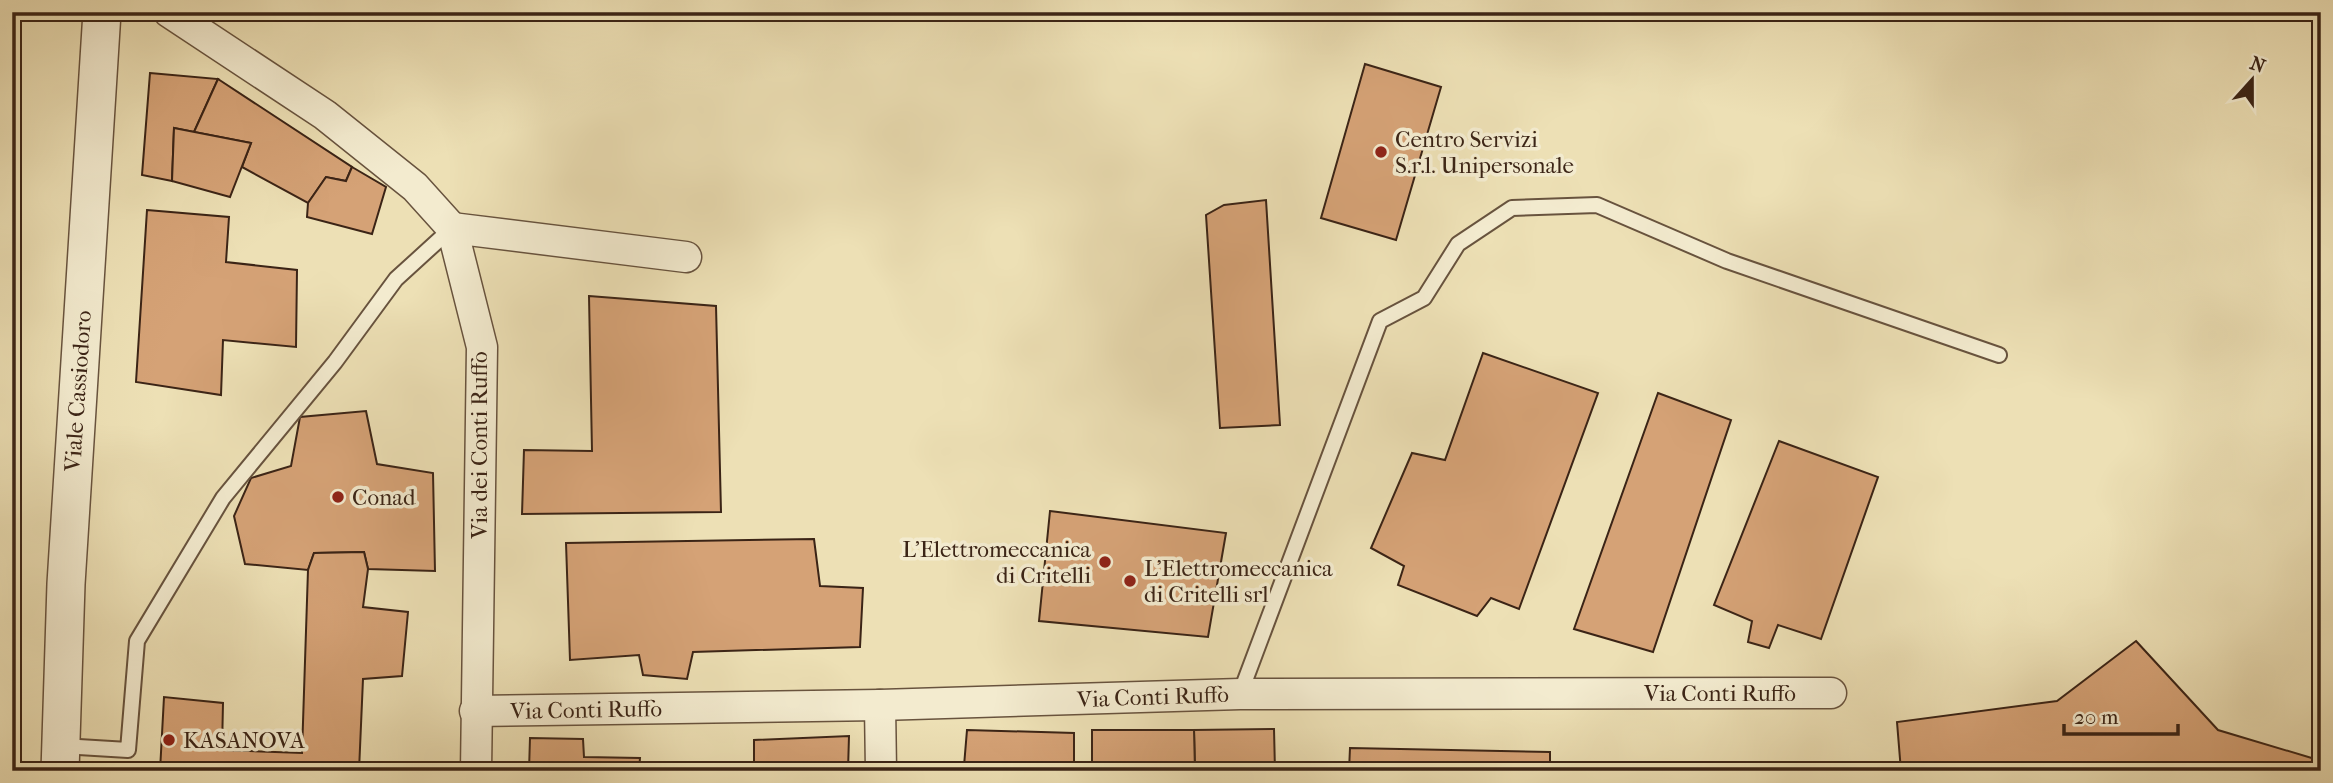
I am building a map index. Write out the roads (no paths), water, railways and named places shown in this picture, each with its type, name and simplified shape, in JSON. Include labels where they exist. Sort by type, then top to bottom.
[{"type":"street","name":"Viale Cassiodoro","points":[[61,758],[66,584],[102,12]]},
{"type":"street","name":"Via dei Conti Ruffo","points":[[169,12],[324,115],[415,187],[452,228],[482,347],[476,771]]},
{"type":"street","points":[[452,228],[686,257]]},
{"type":"street","name":"Via Conti Ruffo","points":[[475,711],[880,705],[1240,694],[1831,693]]},
{"type":"street","points":[[880,705],[881,771]]},
{"type":"lane","points":[[1240,694],[1380,321],[1424,298],[1458,244],[1512,208],[1597,205],[1727,261],[1999,355]]},
{"type":"lane","points":[[61,758],[128,750],[137,641],[223,498],[335,362],[396,279],[452,228]]},
{"type":"place","name":"Centro Servizi S.r.l. Unipersonale","points":[[1381,152]]},
{"type":"place","name":"Conad","points":[[338,497]]},
{"type":"place","name":"L'Elettromeccanica di Critelli","points":[[1105,562]]},
{"type":"place","name":"L'Elettromeccanica di Critelli srl","points":[[1130,581]]},
{"type":"place","name":"KASANOVA","points":[[169,740]]}]
